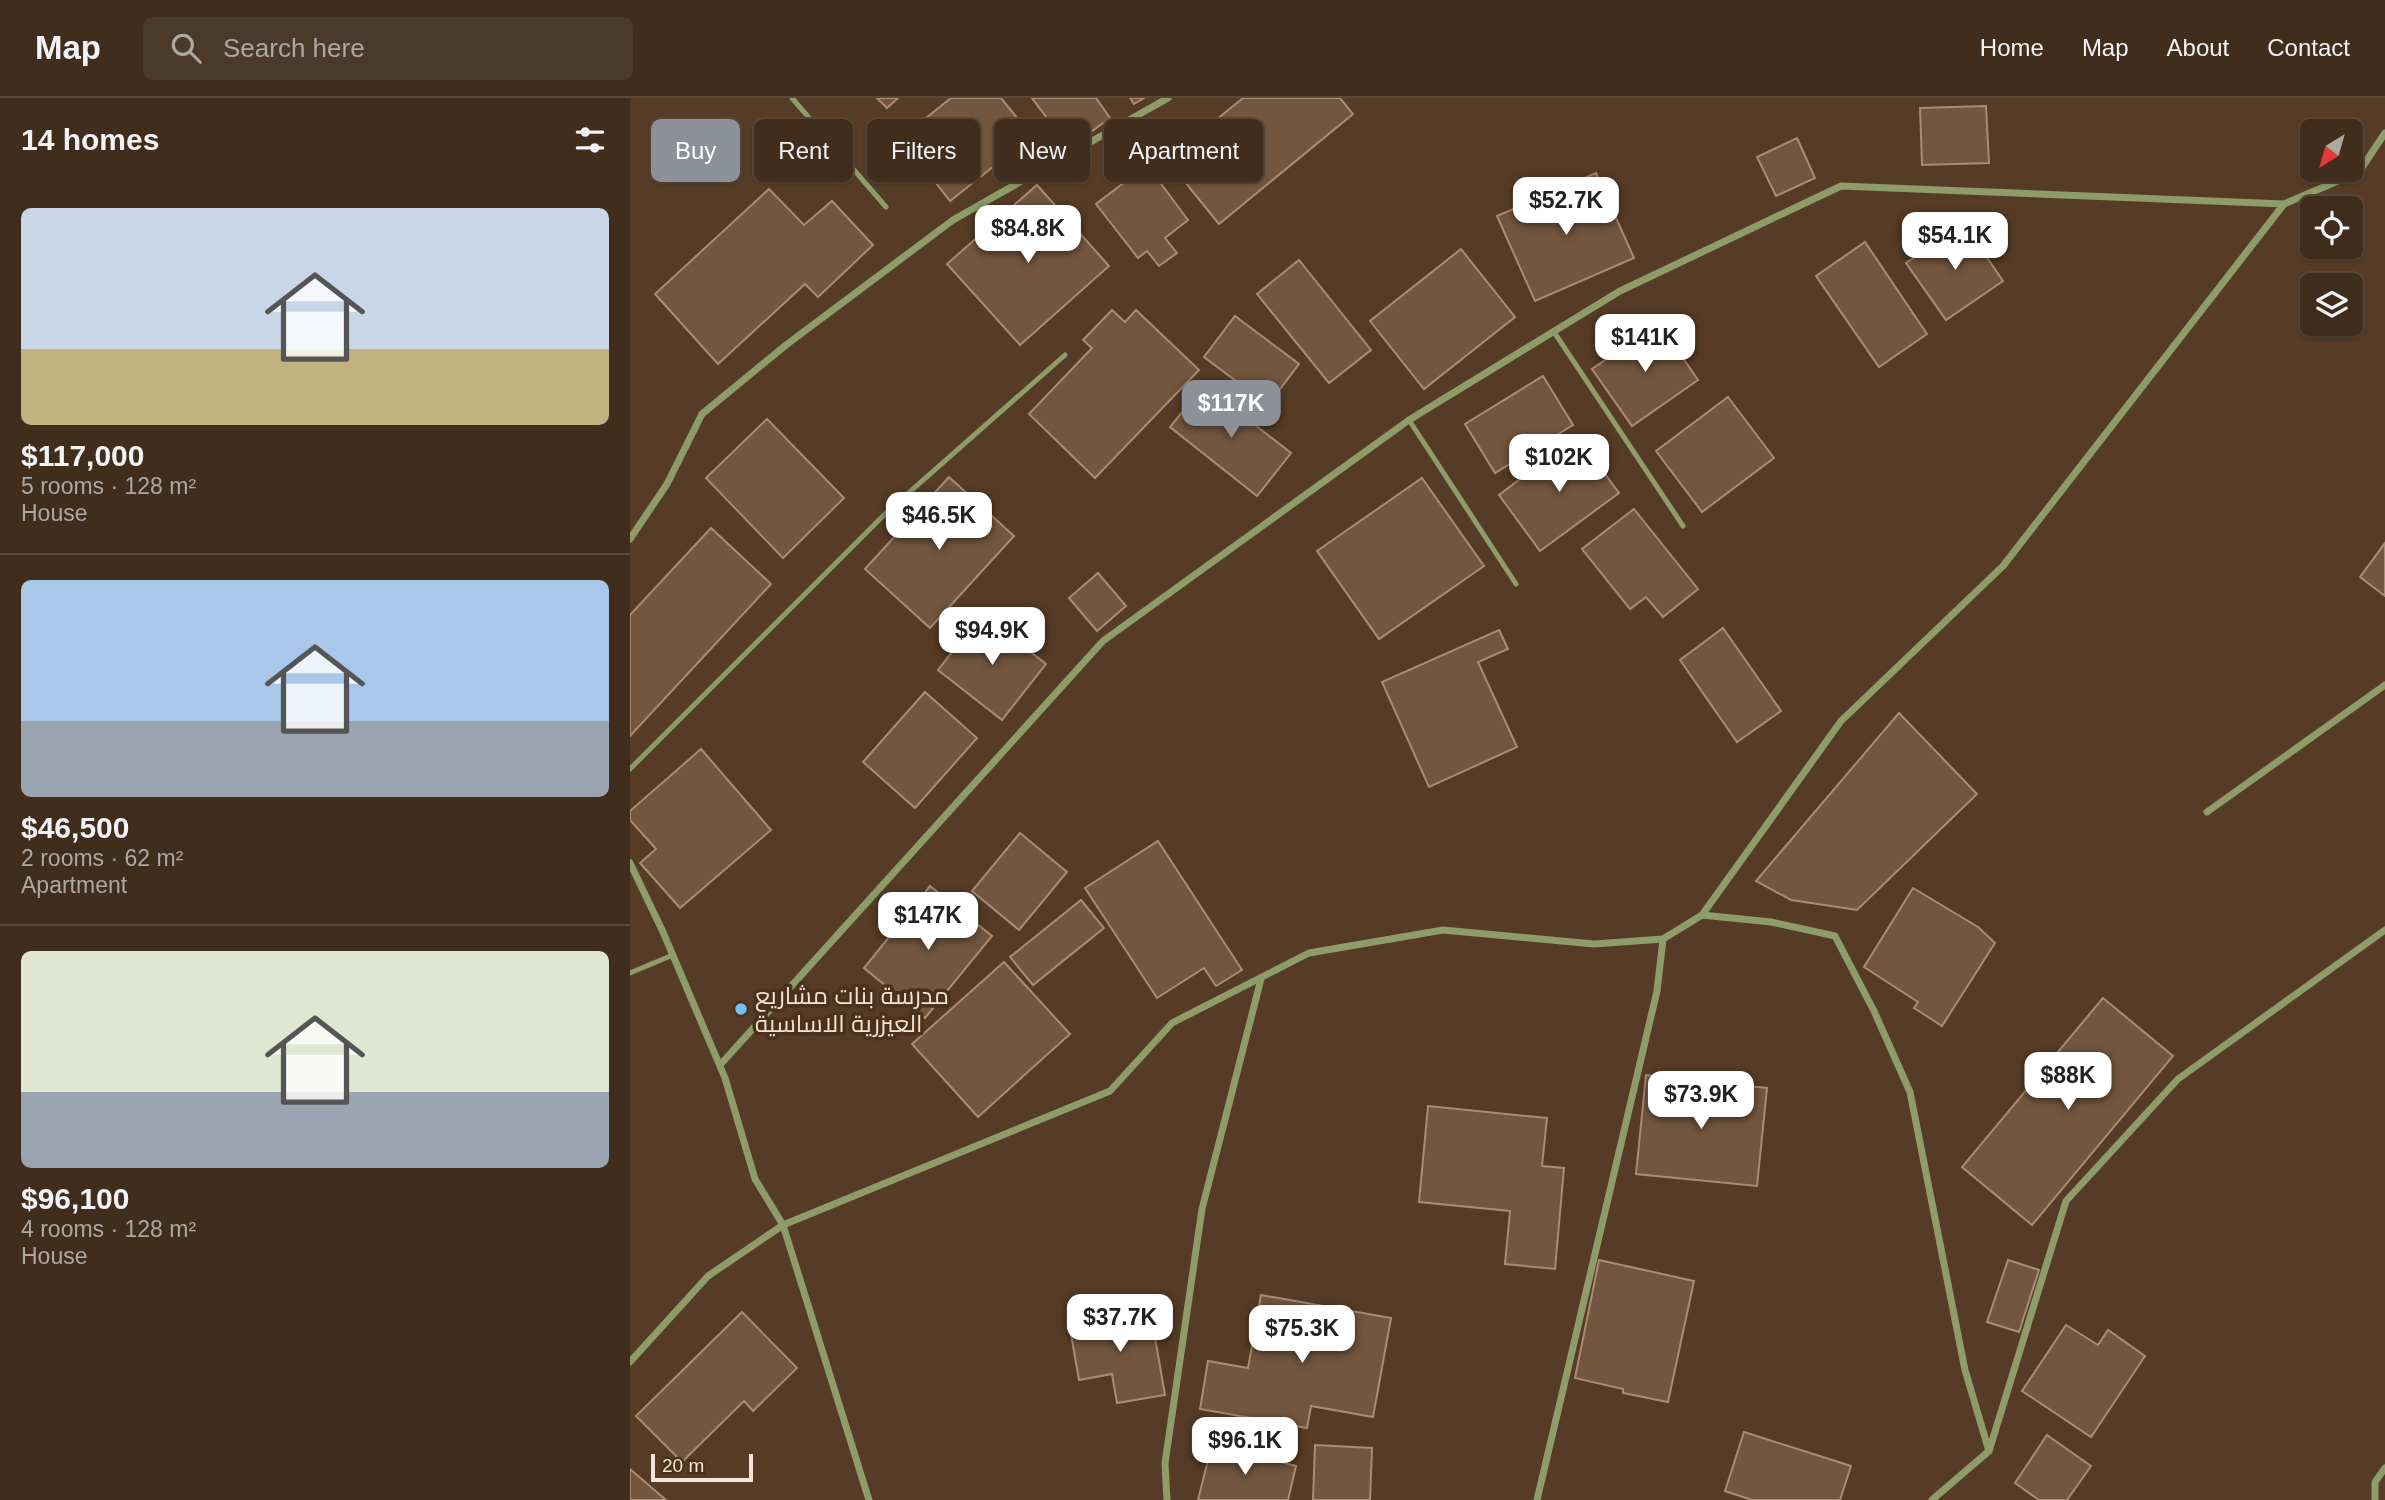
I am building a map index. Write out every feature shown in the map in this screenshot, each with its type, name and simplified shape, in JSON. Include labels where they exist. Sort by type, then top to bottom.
[{"type":"street","points":[[630,539],[667,484],[702,414],[786,345],[953,220],[1168,98]]},
{"type":"street","points":[[720,1065],[1103,641],[1409,420],[1620,292],[1841,186],[2284,204],[2359,172],[2385,133]]},
{"type":"street","points":[[630,1362],[708,1276],[783,1224],[1110,1091],[1172,1023],[1309,953],[1443,930],[1594,944],[1663,939],[1702,915],[1840,721],[2003,565],[2284,204]]},
{"type":"street","points":[[2207,812],[2385,685]]},
{"type":"street","points":[[630,863],[720,1065],[755,1180],[783,1224],[869,1500]]},
{"type":"street","points":[[1702,915],[1771,922],[1835,936],[1874,1011],[1910,1092],[1965,1370],[1989,1451]]},
{"type":"street","points":[[1932,1500],[1989,1451],[2066,1201],[2178,1079],[2385,930]]},
{"type":"street","points":[[1537,1500],[1657,991],[1663,939]]},
{"type":"street","points":[[1167,1500],[1165,1463],[1202,1209],[1261,979]]},
{"type":"street","points":[[2375,1500],[2375,1482],[2385,1468]]},
{"type":"lane","points":[[792,98],[886,207]]},
{"type":"lane","points":[[1554,332],[1683,526]]},
{"type":"lane","points":[[630,769],[887,512],[1065,355]]},
{"type":"lane","points":[[1409,420],[1516,584]]},
{"type":"lane","points":[[630,973],[673,955]]},
{"type":"building","points":[[877,98],[898,98],[887,108]]},
{"type":"building","points":[[951,98],[1001,98],[1018,119],[994,119],[994,166],[980,177],[980,119],[925,119]]},
{"type":"building","points":[[1032,98],[1096,98],[1110,118],[1104,119],[1104,122],[1090,133],[1090,119],[1048,119]]},
{"type":"building","points":[[1130,98],[1144,98],[1134,104]]},
{"type":"building","points":[[1243,98],[1340,98],[1353,114],[1219,224],[1185,182],[1263,182],[1263,119],[1217,119]]},
{"type":"building","points":[[1986,106],[1989,163],[1922,165],[1920,108]]},
{"type":"building","points":[[1797,138],[1815,178],[1776,196],[1757,157]]},
{"type":"building","points":[[1596,173],[1634,258],[1535,301],[1497,216]]},
{"type":"building","points":[[935,182],[974,182],[950,201]]},
{"type":"building","points":[[1125,182],[1160,182],[1188,220],[1165,238],[1177,253],[1159,266],[1147,251],[1138,258],[1096,204]]},
{"type":"building","points":[[1037,185],[1109,266],[1020,345],[947,264]]},
{"type":"building","points":[[769,189],[804,225],[832,201],[873,245],[818,297],[805,284],[718,364],[655,294]]},
{"type":"building","points":[[1964,224],[2003,281],[1946,320],[1906,263]]},
{"type":"building","points":[[1865,242],[1927,334],[1879,367],[1816,276]]},
{"type":"building","points":[[1461,249],[1515,317],[1424,389],[1370,321]]},
{"type":"building","points":[[1299,260],[1371,350],[1329,383],[1257,294]]},
{"type":"building","points":[[1112,310],[1125,322],[1136,310],[1199,370],[1095,478],[1029,414],[1092,348],[1083,340]]},
{"type":"building","points":[[1235,316],[1299,364],[1268,405],[1204,357]]},
{"type":"building","points":[[1659,323],[1698,380],[1632,426],[1592,369]]},
{"type":"building","points":[[1543,376],[1573,425],[1495,473],[1465,424]]},
{"type":"building","points":[[1204,385],[1291,453],[1257,496],[1170,427]]},
{"type":"building","points":[[1728,397],[1774,458],[1702,512],[1656,451]]},
{"type":"building","points":[[767,419],[844,498],[783,558],[706,478]]},
{"type":"building","points":[[1577,436],[1619,493],[1540,551],[1499,495]]},
{"type":"building","points":[[949,477],[1014,536],[930,628],[865,569]]},
{"type":"building","points":[[1422,478],[1484,566],[1379,639],[1317,551]]},
{"type":"building","points":[[1634,509],[1698,589],[1663,617],[1646,597],[1630,609],[1582,549]]},
{"type":"building","points":[[711,528],[771,584],[630,736],[630,615]]},
{"type":"building","points":[[2385,543],[2385,596],[2360,577]]},
{"type":"building","points":[[1098,573],[1126,606],[1097,631],[1069,598]]},
{"type":"building","points":[[982,614],[1046,664],[1002,720],[938,670]]},
{"type":"building","points":[[1723,628],[1781,711],[1737,742],[1680,660]]},
{"type":"building","points":[[1499,630],[1508,649],[1478,662],[1517,747],[1429,787],[1382,682]]},
{"type":"building","points":[[925,692],[977,738],[915,808],[863,762]]},
{"type":"building","points":[[1899,713],[1977,794],[1857,910],[1791,900],[1756,881]]},
{"type":"building","points":[[701,749],[771,830],[680,908],[640,863],[656,849],[630,820],[630,811]]},
{"type":"building","points":[[1020,833],[1067,872],[1019,930],[972,891]]},
{"type":"building","points":[[1158,841],[1242,970],[1216,986],[1204,968],[1157,998],[1085,888]]},
{"type":"building","points":[[930,886],[992,936],[925,1018],[864,968]]},
{"type":"building","points":[[1913,888],[1978,927],[1995,943],[1942,1026],[1914,1008],[1918,1002],[1864,967]]},
{"type":"building","points":[[1081,900],[1104,928],[1033,985],[1010,957]]},
{"type":"building","points":[[1004,962],[1070,1034],[978,1117],[912,1044]]},
{"type":"building","points":[[2103,998],[2173,1056],[2032,1225],[1962,1167]]},
{"type":"building","points":[[1646,1075],[1767,1088],[1757,1186],[1636,1174]]},
{"type":"building","points":[[1428,1106],[1547,1118],[1542,1166],[1564,1168],[1555,1269],[1505,1264],[1510,1211],[1419,1202]]},
{"type":"building","points":[[1599,1260],[1694,1281],[1668,1402],[1623,1393],[1623,1389],[1575,1378]]},
{"type":"building","points":[[2008,1260],[2039,1270],[2019,1332],[1987,1322]]},
{"type":"building","points":[[1261,1295],[1391,1318],[1373,1417],[1311,1406],[1307,1428],[1200,1409],[1208,1361],[1248,1368]]},
{"type":"building","points":[[1150,1309],[1165,1395],[1117,1403],[1112,1374],[1079,1380],[1069,1323]]},
{"type":"building","points":[[742,1312],[797,1368],[753,1411],[744,1401],[682,1462],[636,1416]]},
{"type":"building","points":[[2066,1325],[2098,1345],[2108,1330],[2145,1356],[2091,1437],[2022,1391]]},
{"type":"building","points":[[1744,1432],[1851,1466],[1840,1500],[1752,1500],[1725,1491]]},
{"type":"building","points":[[2047,1435],[2091,1466],[2067,1500],[2039,1500],[2015,1483]]},
{"type":"building","points":[[1212,1444],[1296,1466],[1288,1500],[1198,1500]]},
{"type":"building","points":[[1315,1445],[1372,1448],[1370,1500],[1313,1500]]},
{"type":"building","points":[[630,1469],[666,1500],[630,1500]]},
{"type":"place","name":"مدرسة بنات مشاريع العيزرية الاساسية","points":[[741,1009]]}]
